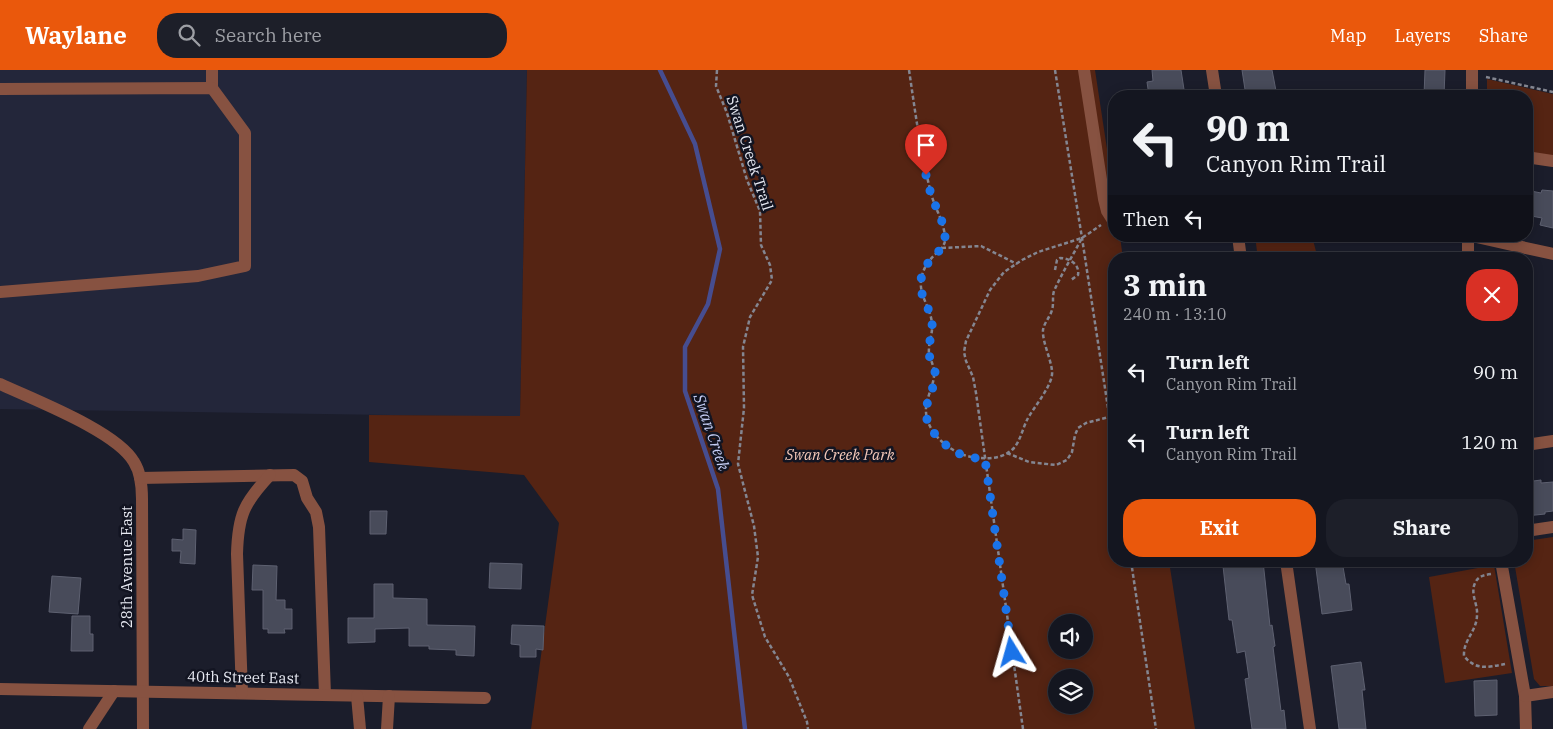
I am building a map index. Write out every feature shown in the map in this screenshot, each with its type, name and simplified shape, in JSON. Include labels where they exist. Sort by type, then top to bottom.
[{"type":"street","points":[[0,292],[198,276],[245,266],[245,133],[212,88],[212,70]]},
{"type":"street","points":[[1084,70],[1104,199],[1108,210]]},
{"type":"street","points":[[1212,70],[1215,90]]},
{"type":"street","points":[[1472,72],[1472,90]]},
{"type":"street","points":[[0,89],[212,88]]},
{"type":"street","points":[[1533,158],[1553,161]]},
{"type":"street","points":[[1499,242],[1553,254]]},
{"type":"street","name":"28th Avenue East","points":[[0,384],[91,427],[119,446],[134,462],[140,478],[142,499],[143,729]]},
{"type":"street","points":[[1533,443],[1553,441]]},
{"type":"street","points":[[242,693],[238,535],[242,513],[256,491],[270,475]]},
{"type":"street","points":[[140,478],[294,475],[302,481],[307,498],[316,512],[320,526],[325,695]]},
{"type":"street","points":[[1533,530],[1553,527]]},
{"type":"street","points":[[1287,567],[1310,729]]},
{"type":"street","points":[[1502,567],[1525,696],[1526,729]]},
{"type":"street","name":"40th Street East","points":[[0,689],[486,698]]},
{"type":"street","points":[[89,729],[114,691]]},
{"type":"street","points":[[1525,696],[1553,692]]},
{"type":"street","points":[[357,696],[360,729]]},
{"type":"street","points":[[387,729],[389,696]]},
{"type":"path","name":"Swan Creek Trail","points":[[717,70],[716,86],[760,212],[761,244],[770,265],[772,280],[750,318],[743,347],[744,408],[738,464],[754,526],[758,557],[752,596],[766,638],[789,677],[808,729]]},
{"type":"path","points":[[909,70],[922,158],[930,192],[946,238],[942,248],[923,270],[921,282],[922,295],[929,310],[932,324],[929,353],[935,372],[926,412],[929,424],[936,436],[947,446],[964,456],[985,459],[992,459],[1014,448],[1026,421],[1053,373],[1043,332],[1045,323],[1053,309],[1053,293],[1082,238]]},
{"type":"path","points":[[1055,70],[1108,410]]},
{"type":"path","points":[[1472,72],[1553,92]]},
{"type":"path","points":[[1023,729],[976,393],[973,376],[966,362],[964,352],[966,341],[990,290],[1004,272],[1038,252],[1082,238],[1108,222]]},
{"type":"path","points":[[942,248],[981,246],[1017,264]]},
{"type":"path","points":[[1055,270],[1057,260],[1066,258],[1078,266],[1079,269],[1078,275],[1071,280]]},
{"type":"path","points":[[1006,453],[1028,462],[1056,465],[1067,460],[1072,452],[1078,428],[1086,423],[1108,417]]},
{"type":"path","points":[[1132,567],[1156,729]]},
{"type":"path","points":[[1500,567],[1478,578],[1475,583],[1473,594],[1477,606],[1477,616],[1473,630],[1465,643],[1464,656],[1469,662],[1479,667],[1519,663]]},
{"type":"shaded area","points":[[0,70],[527,70],[520,417],[0,409]]},
{"type":"green space","name":"Swan Creek Park","points":[[527,70],[1095,70],[1108,156],[1108,242],[1121,242],[1122,252],[1108,252],[1108,567],[1170,567],[1195,729],[531,729],[559,523],[524,475],[369,462],[369,415],[520,416]]},
{"type":"green space","points":[[1487,79],[1553,94],[1553,159],[1533,155],[1533,90],[1487,90]]},
{"type":"green space","points":[[1256,242],[1314,242],[1316,252],[1257,252]]},
{"type":"green space","points":[[1553,537],[1553,686],[1540,686],[1534,679],[1515,567],[1533,567],[1533,540]]},
{"type":"green space","points":[[1483,567],[1494,567],[1512,673],[1445,683],[1429,577]]},
{"type":"building","points":[[1152,70],[1181,70],[1184,90],[1148,90],[1147,82],[1153,81]]},
{"type":"building","points":[[1242,70],[1272,70],[1276,90],[1245,90]]},
{"type":"building","points":[[1425,70],[1445,70],[1444,90],[1424,90]]},
{"type":"building","points":[[1542,190],[1553,191],[1553,228],[1540,225],[1542,218],[1533,216],[1533,191],[1541,193]]},
{"type":"building","points":[[1541,480],[1541,483],[1553,482],[1553,511],[1533,515],[1533,481]]},
{"type":"building","points":[[370,511],[387,511],[386,534],[370,534]]},
{"type":"building","points":[[183,529],[196,530],[195,564],[180,563],[181,551],[172,551],[172,539],[183,540]]},
{"type":"building","points":[[490,563],[522,564],[521,589],[489,588]]},
{"type":"building","points":[[253,565],[277,566],[276,600],[285,600],[285,609],[292,609],[292,629],[284,629],[285,633],[268,633],[268,629],[263,629],[263,590],[252,590]]},
{"type":"building","points":[[1223,567],[1264,567],[1270,626],[1272,625],[1275,646],[1273,647],[1281,711],[1284,710],[1286,729],[1252,729],[1245,679],[1249,678],[1245,651],[1237,653],[1232,620],[1229,620]]},
{"type":"building","points":[[1316,567],[1343,567],[1346,584],[1349,584],[1352,610],[1322,614]]},
{"type":"building","points":[[52,576],[81,578],[78,614],[49,612]]},
{"type":"building","points":[[374,584],[393,584],[393,598],[427,599],[427,625],[475,626],[474,656],[456,655],[456,650],[429,649],[429,646],[409,646],[409,628],[375,629],[375,642],[348,643],[348,618],[374,618]]},
{"type":"building","points":[[72,616],[90,616],[90,634],[93,634],[93,651],[71,651]]},
{"type":"building","points":[[512,625],[544,626],[543,650],[536,649],[536,657],[520,657],[520,645],[511,644]]},
{"type":"building","points":[[1361,662],[1365,690],[1362,690],[1366,729],[1339,729],[1331,666]]},
{"type":"building","points":[[1497,680],[1497,715],[1475,716],[1474,681]]},
{"type":"waterway","name":"Swan Creek","points":[[660,70],[695,144],[720,249],[708,304],[685,347],[685,391],[718,489],[745,729]]},
{"type":"route","points":[[926,175],[946,238],[942,248],[923,270],[921,282],[922,295],[929,310],[932,324],[929,353],[935,372],[926,412],[929,424],[936,436],[947,446],[964,456],[985,459],[1012,652]]}]
